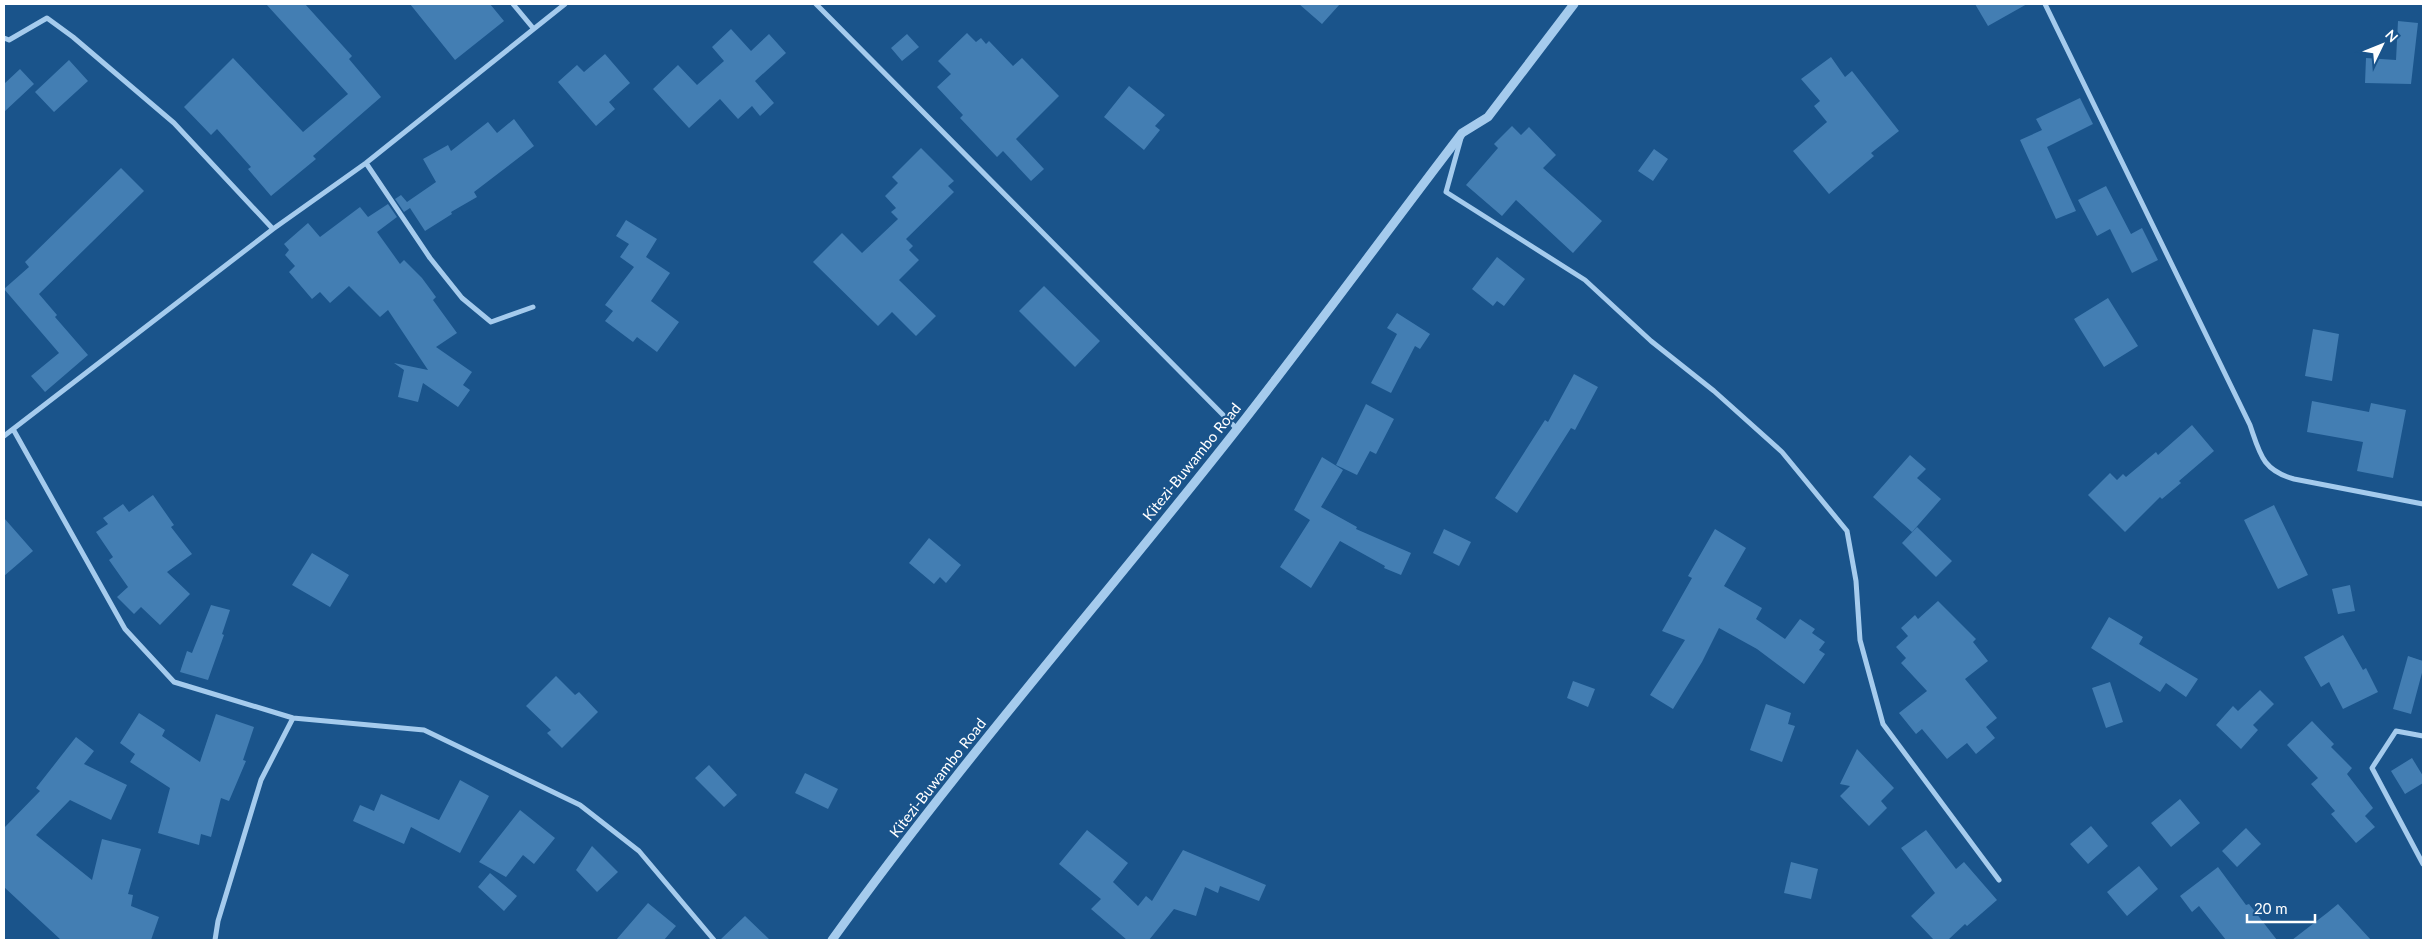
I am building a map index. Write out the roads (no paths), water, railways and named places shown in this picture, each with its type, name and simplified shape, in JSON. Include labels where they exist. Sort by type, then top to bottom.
[{"type":"street","points":[[513,4],[534,28]]},
{"type":"street","points":[[4,436],[273,229],[366,164],[565,4]]},
{"type":"street","points":[[816,4],[1237,428]]},
{"type":"street","name":"Kitezi-Buwambo Road","points":[[832,940],[867,892],[1008,712],[1237,428],[1462,133],[1488,117],[1574,4]]},
{"type":"street","points":[[2045,4],[2250,425],[2268,467],[2278,474],[2294,479],[2423,504]]},
{"type":"street","points":[[4,38],[9,40],[47,18],[73,37],[174,124],[273,229]]},
{"type":"street","points":[[1462,133],[1446,192],[1585,280],[1651,341],[1714,391],[1782,452],[1847,531],[1856,581],[1860,640],[1884,724],[1999,880]]},
{"type":"street","points":[[366,164],[430,258],[462,298],[491,322],[533,307]]},
{"type":"street","points":[[13,429],[125,629],[174,682],[293,718],[424,730],[580,805],[639,852],[714,940]]},
{"type":"street","points":[[215,940],[218,921],[261,780],[293,718]]},
{"type":"street","points":[[2423,736],[2396,731],[2372,768],[2423,864]]}]
